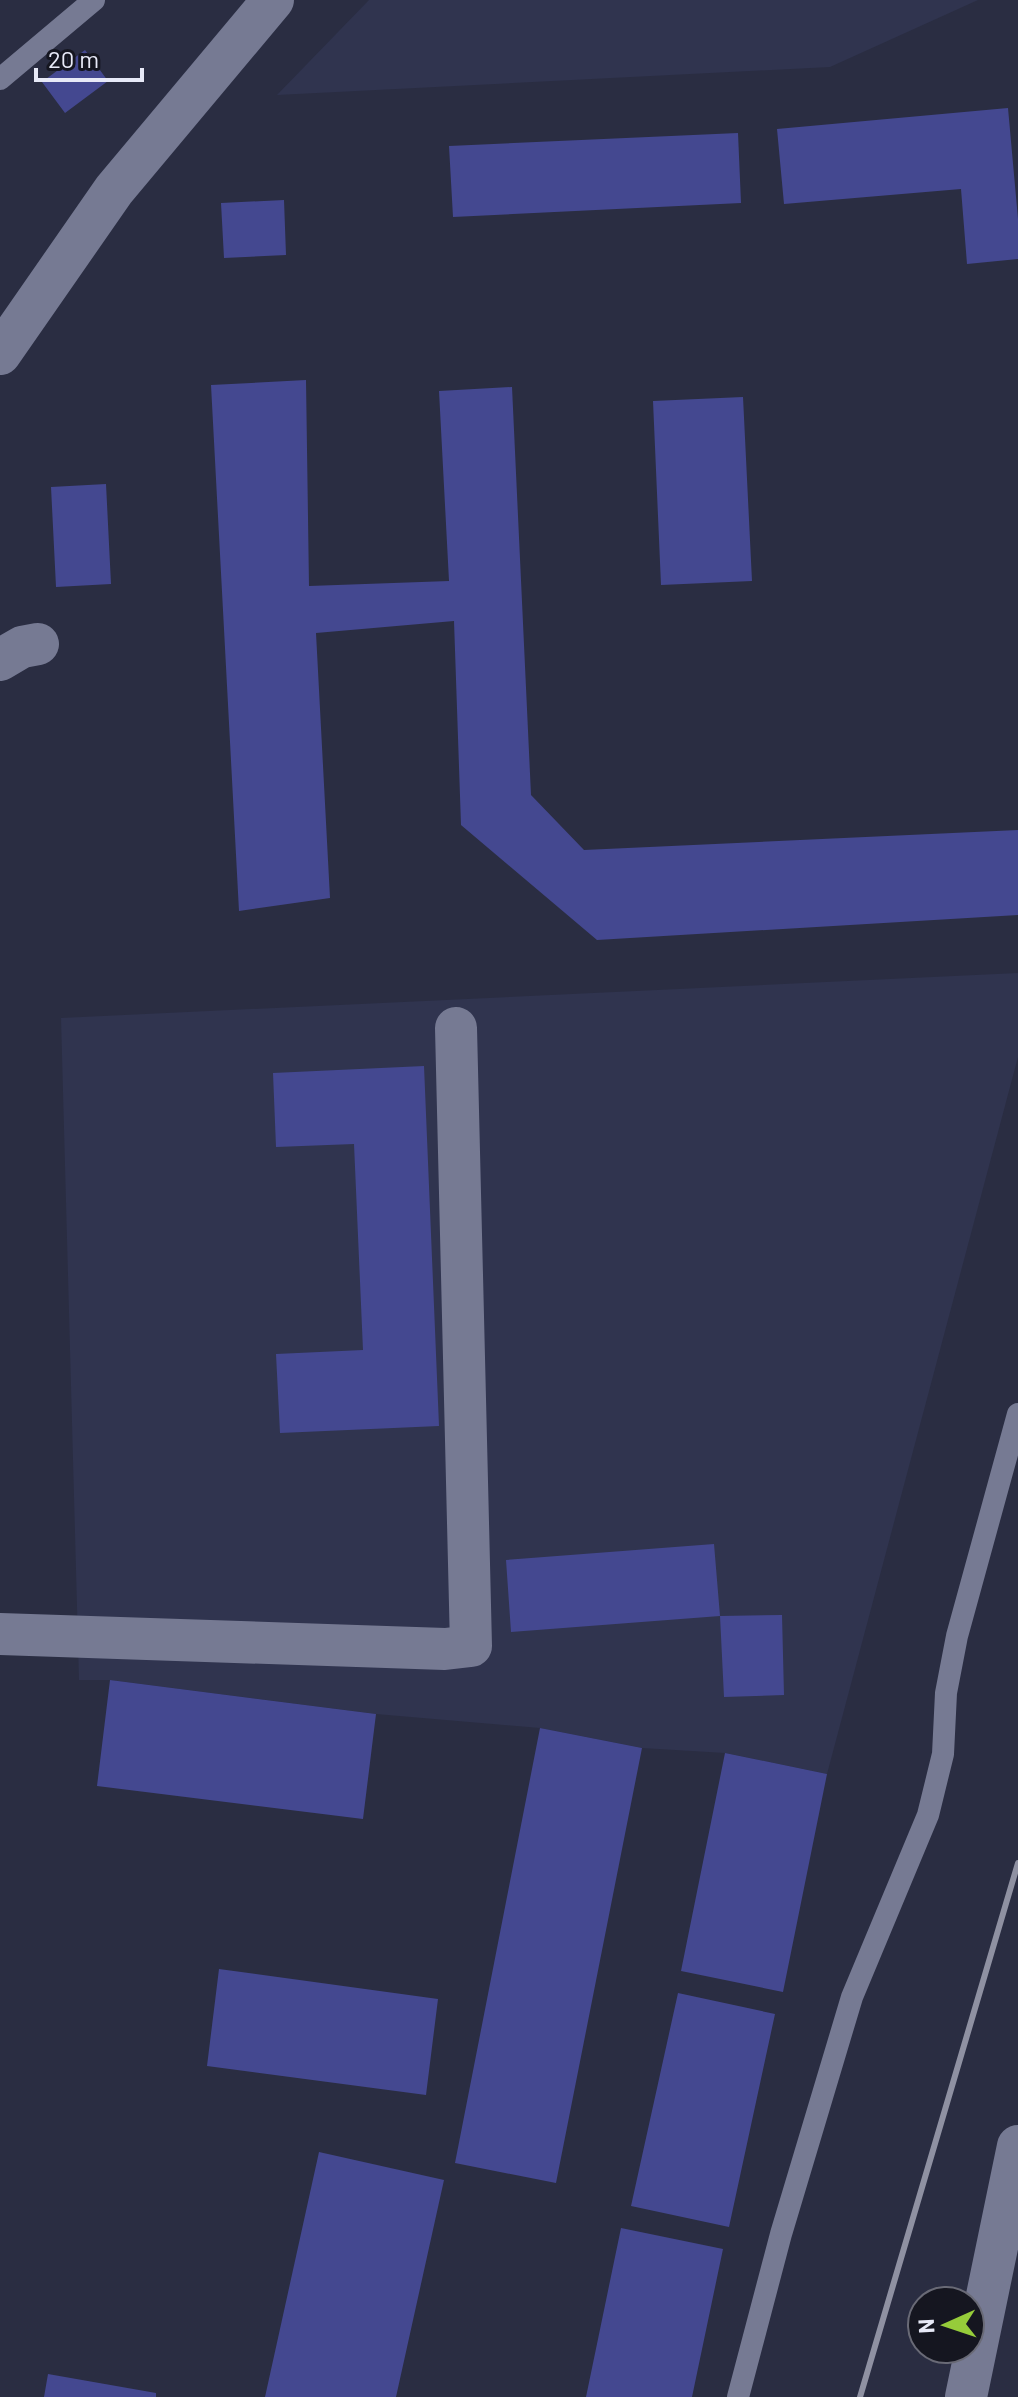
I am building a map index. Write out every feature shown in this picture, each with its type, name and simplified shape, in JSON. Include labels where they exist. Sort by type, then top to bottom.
[{"type":"street","points":[[0,354],[114,190],[273,0]]},
{"type":"street","points":[[0,660],[22,647],[38,644]]},
{"type":"street","points":[[0,1634],[429,1649],[471,1646],[456,1028]]},
{"type":"street","points":[[966,2397],[1018,2146]]},
{"type":"lane","points":[[0,79],[94,0]]},
{"type":"lane","points":[[738,2397],[781,2234],[852,1997],[928,1815],[943,1754],[946,1693],[957,1636],[1018,1414]]},
{"type":"shaded area","points":[[369,0],[978,0],[830,67],[277,95]]},
{"type":"shaded area","points":[[1018,973],[1018,1057],[827,1774],[725,1753],[642,1748],[540,1728],[376,1714],[110,1680],[79,1680],[61,1018]]},
{"type":"building","points":[[85,50],[108,81],[65,113],[42,82]]},
{"type":"building","points":[[1008,108],[1018,219],[1018,259],[967,264],[961,189],[784,204],[777,129]]},
{"type":"building","points":[[738,133],[741,203],[453,217],[449,146]]},
{"type":"building","points":[[284,200],[286,255],[224,258],[221,203]]},
{"type":"building","points":[[306,380],[309,586],[449,581],[439,391],[512,387],[531,795],[584,850],[1018,830],[1018,915],[597,940],[461,825],[454,621],[316,633],[330,898],[239,911],[211,385]]},
{"type":"building","points":[[743,397],[752,581],[661,585],[653,401]]},
{"type":"building","points":[[106,484],[111,584],[56,587],[51,487]]},
{"type":"building","points":[[424,1066],[439,1426],[280,1433],[276,1354],[363,1350],[354,1144],[276,1147],[273,1073]]},
{"type":"building","points":[[714,1544],[720,1616],[511,1632],[506,1560]]},
{"type":"building","points":[[782,1615],[784,1695],[724,1697],[720,1616]]},
{"type":"building","points":[[110,1680],[376,1714],[363,1819],[97,1786]]},
{"type":"building","points":[[540,1728],[642,1748],[556,2183],[455,2163]]},
{"type":"building","points":[[725,1753],[827,1774],[783,1992],[681,1971]]},
{"type":"building","points":[[219,1969],[438,1999],[426,2095],[207,2066]]},
{"type":"building","points":[[678,1993],[775,2014],[729,2227],[631,2206]]},
{"type":"building","points":[[319,2152],[444,2180],[396,2397],[265,2397]]},
{"type":"building","points":[[621,2228],[723,2249],[692,2397],[586,2397]]},
{"type":"building","points":[[48,2374],[156,2393],[156,2397],[44,2397]]},
{"type":"railway","points":[[860,2397],[1018,1863]]}]
